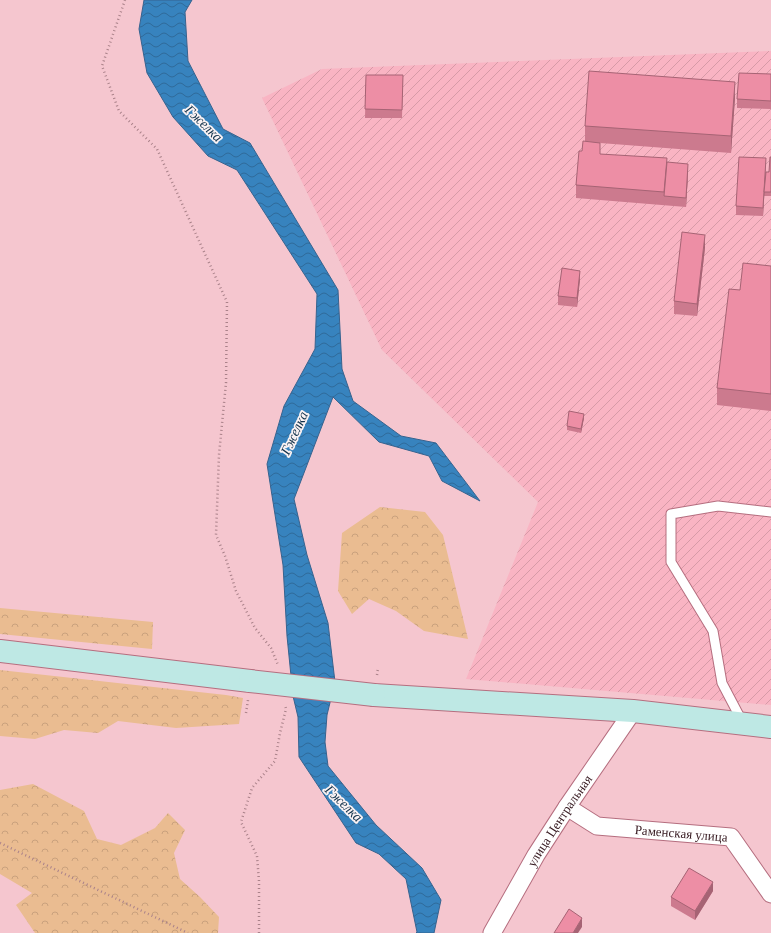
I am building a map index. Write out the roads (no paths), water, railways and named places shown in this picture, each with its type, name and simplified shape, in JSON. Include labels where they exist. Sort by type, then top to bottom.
[{"type":"main road","points":[[0,651],[374,695],[633,712],[771,727]]},
{"type":"street","name":"улица Центральная","points":[[492,933],[536,855],[567,807],[633,712]]},
{"type":"street","name":"Раменская улица","points":[[567,807],[597,826],[731,837],[771,894]]},
{"type":"lane","points":[[744,724],[722,683],[713,631],[671,562],[671,514],[718,506],[771,512]]},
{"type":"water","name":"Гжелка","points":[[144,0],[192,0],[185,12],[188,61],[223,129],[250,143],[338,290],[342,369],[353,401],[401,436],[436,443],[480,501],[442,481],[429,456],[379,442],[333,397],[294,499],[307,555],[328,623],[335,682],[327,715],[325,742],[328,766],[376,825],[422,868],[441,900],[434,933],[416,933],[406,879],[379,854],[356,843],[299,757],[298,717],[293,696],[287,636],[283,565],[267,464],[284,406],[315,349],[317,294],[237,170],[208,156],[173,117],[147,73],[139,29]]}]
